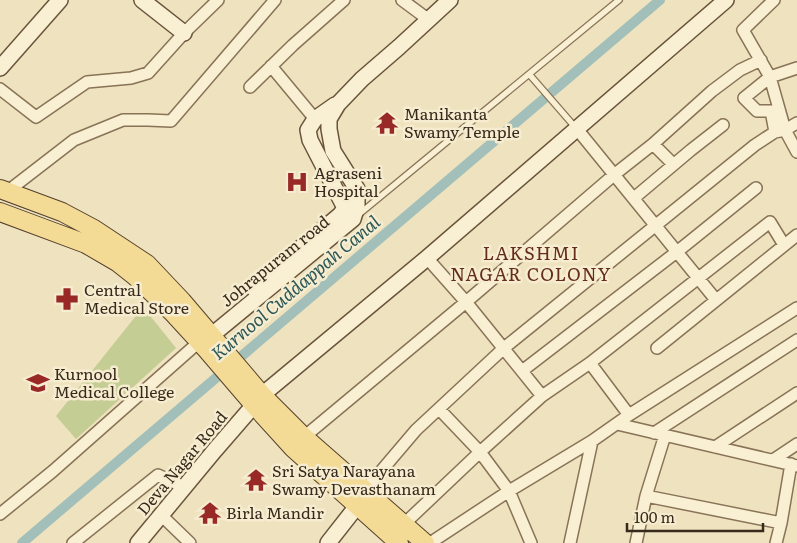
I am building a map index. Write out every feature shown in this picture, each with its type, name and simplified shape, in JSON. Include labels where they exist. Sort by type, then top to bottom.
[{"type":"main road","points":[[4,190],[62,212],[94,229],[147,264],[182,301],[208,339],[258,400],[292,448],[361,498],[403,525],[425,543]]},
{"type":"main road","points":[[0,212],[86,244],[117,262],[208,339]]},
{"type":"main road","points":[[258,400],[304,437],[361,498],[399,543]]},
{"type":"street","points":[[0,68],[60,0]]},
{"type":"street","points":[[142,0],[184,33]]},
{"type":"street","points":[[0,89],[36,117],[87,82],[130,78],[148,73],[184,33],[218,0]]},
{"type":"street","points":[[4,190],[74,140],[123,120],[171,122],[275,0]]},
{"type":"street","points":[[250,87],[293,45],[344,0]]},
{"type":"street","points":[[402,0],[429,20]]},
{"type":"street","points":[[271,66],[322,119],[362,79],[450,0]]},
{"type":"street","name":"Deva Nagar Road","points":[[138,543],[258,400],[427,258],[726,0]]},
{"type":"street","points":[[774,0],[743,30],[770,77],[780,131]]},
{"type":"street","points":[[304,437],[466,302],[614,174],[653,144],[712,91],[740,70],[760,60]]},
{"type":"street","points":[[797,68],[770,77],[744,98],[757,111],[771,111],[780,131],[797,152]]},
{"type":"street","name":"Johrapuram road","points":[[322,119],[329,128],[333,151],[356,189],[358,206],[353,218],[208,339],[340,215],[345,208],[310,140],[308,130],[322,119]]},
{"type":"street","points":[[328,543],[361,498],[416,430],[504,348],[755,145],[797,123]]},
{"type":"street","points":[[634,198],[673,164],[723,125]]},
{"type":"street","points":[[577,129],[716,300]]},
{"type":"street","points":[[653,144],[673,164]]},
{"type":"street","points":[[522,371],[678,251],[756,188]]},
{"type":"street","points":[[403,525],[542,396],[590,363],[770,222],[793,241],[657,348]]},
{"type":"street","points":[[427,258],[466,302],[542,396]]},
{"type":"street","points":[[430,543],[508,491],[592,441],[629,415],[797,308]]},
{"type":"street","points":[[0,514],[208,339]]},
{"type":"street","points":[[636,543],[659,434],[797,340]]},
{"type":"street","points":[[590,363],[629,415]]},
{"type":"street","points":[[715,447],[797,393]]},
{"type":"street","points":[[439,409],[480,452],[508,491],[531,543]]},
{"type":"street","points":[[617,424],[794,465],[776,543]]},
{"type":"street","points":[[570,543],[592,441]]},
{"type":"street","points":[[772,460],[797,444]]},
{"type":"street","points":[[73,543],[158,475],[184,486]]},
{"type":"street","points":[[646,496],[781,523]]},
{"type":"street","points":[[160,515],[190,543]]},
{"type":"lane","points":[[353,218],[619,0]]},
{"type":"lane","points":[[529,74],[577,129]]},
{"type":"green space","points":[[143,307],[176,348],[76,439],[56,416]]},
{"type":"waterway","name":"Kurnool Cuddappah Canal","points":[[22,543],[660,0]]},
{"type":"place","name":"Manikanta Swamy Temple","points":[[387,123]]},
{"type":"place","name":"Agraseni Hospital","points":[[297,182]]},
{"type":"place","name":"Central Medical Store","points":[[67,299]]},
{"type":"place","name":"Kurnool Medical College","points":[[38,383]]},
{"type":"place","name":"Sri Satya Narayana Swamy Devasthanam","points":[[256,480]]},
{"type":"place","name":"Birla Mandir","points":[[210,513]]},
{"type":"district","name":"LAKSHMI NAGAR COLONY","points":[[531,264]]}]
